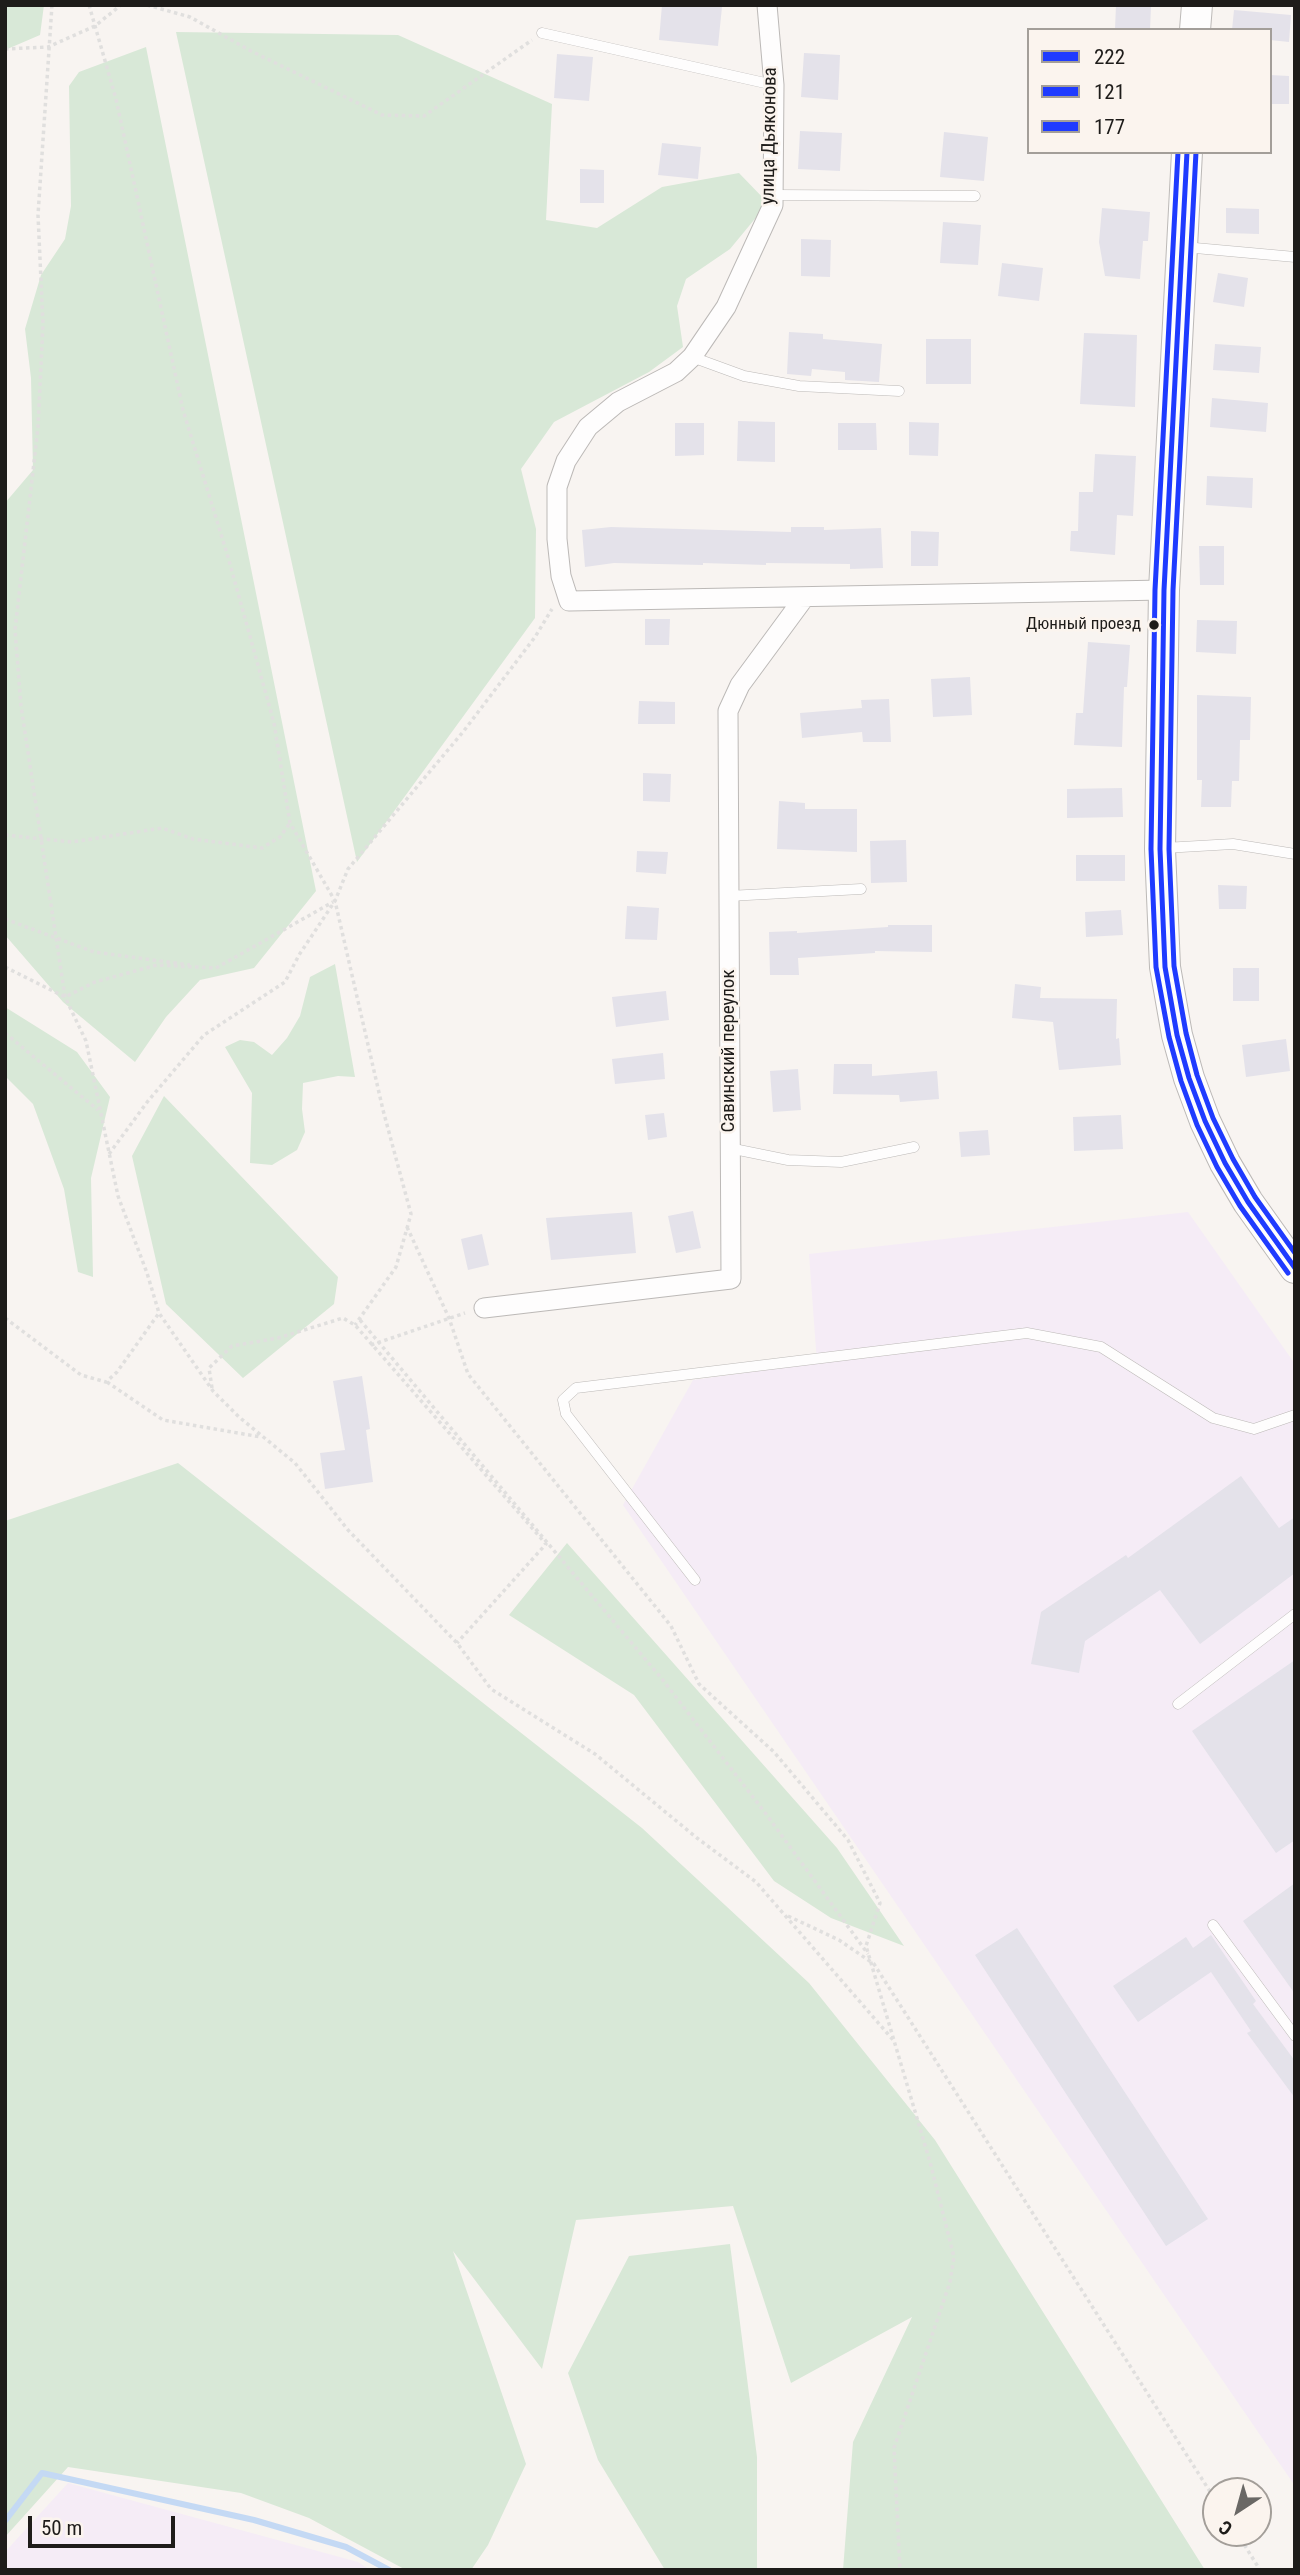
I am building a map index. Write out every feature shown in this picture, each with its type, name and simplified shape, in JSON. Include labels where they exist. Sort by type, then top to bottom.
[{"type":"main road","points":[[1195,28],[1197,5]]},
{"type":"main road","points":[[1187,154],[1164,590],[1160,849],[1168,989],[1189,1078],[1205,1121],[1248,1202],[1295,1268]]},
{"type":"street","name":"улица Дьяконова","points":[[569,601],[561,576],[557,539],[557,487],[566,461],[589,427],[618,402],[676,372],[692,357],[726,307],[773,205],[774,85],[767,5]]},
{"type":"street","points":[[569,601],[1164,590]]},
{"type":"street","name":"Савинский переулок","points":[[484,1308],[731,1279],[728,711],[740,685],[804,598]]},
{"type":"lane","points":[[542,33],[774,85]]},
{"type":"lane","points":[[774,195],[975,196]]},
{"type":"lane","points":[[1180,247],[1295,257]]},
{"type":"lane","points":[[692,357],[744,376],[799,386],[899,391]]},
{"type":"lane","points":[[1160,849],[1233,844],[1295,854]]},
{"type":"lane","points":[[728,896],[861,888]]},
{"type":"lane","points":[[729,1148],[788,1160],[841,1162],[914,1147]]},
{"type":"lane","points":[[695,1580],[565,1414],[562,1400],[576,1388],[1027,1333],[1101,1347],[1213,1418],[1254,1429],[1295,1415]]},
{"type":"lane","points":[[1178,1704],[1295,1614]]},
{"type":"lane","points":[[1213,1925],[1295,2036]]},
{"type":"path","points":[[52,5],[38,215],[43,324],[38,427],[15,630],[21,706],[65,997],[86,1041],[118,1196],[159,1313],[213,1391],[295,1464],[348,1530],[457,1643],[491,1689],[595,1754],[697,1838],[756,1882],[894,2041]]},
{"type":"path","points":[[89,5],[116,99],[183,410],[228,557],[274,723],[290,823],[335,901],[383,1110],[411,1214],[396,1267],[355,1325]]},
{"type":"path","points":[[5,48],[48,47],[95,26],[121,5]]},
{"type":"path","points":[[146,5],[190,17],[261,57],[382,115],[424,116],[542,33]]},
{"type":"path","points":[[108,1155],[204,1035],[285,982],[299,955],[335,901],[348,869],[463,732],[536,637],[552,608],[569,601]]},
{"type":"path","points":[[5,835],[72,842],[162,828],[194,839],[262,848],[280,837],[290,823]]},
{"type":"path","points":[[65,997],[95,982],[157,965],[216,968],[335,901]]},
{"type":"path","points":[[5,919],[94,952],[216,968]]},
{"type":"path","points":[[5,967],[65,997]]},
{"type":"path","points":[[5,1033],[100,1112]]},
{"type":"path","points":[[407,1227],[449,1318],[468,1374],[671,1626],[699,1684],[774,1752],[848,1840],[880,1903],[866,1945],[930,2162],[954,2257],[950,2282],[894,2448],[900,2570]]},
{"type":"path","points":[[371,1345],[484,1308]]},
{"type":"path","points":[[106,1382],[117,1372],[159,1313]]},
{"type":"path","points":[[5,1318],[81,1375],[106,1382],[163,1420],[263,1437]]},
{"type":"path","points":[[213,1391],[209,1368],[232,1346],[278,1338],[343,1318],[355,1325],[546,1545],[457,1643]]},
{"type":"path","points":[[360,1320],[662,1679],[766,1814],[873,1962],[1202,2479]]},
{"type":"path","points":[[786,1915],[839,1940],[873,1962]]},
{"type":"path","points":[[1246,2547],[1260,2570]]},
{"type":"shaded area","points":[[1188,1212],[1295,1364],[1295,2486],[623,1505],[693,1380],[817,1363],[809,1254]]},
{"type":"shaded area","points":[[68,2483],[358,2562],[370,2570],[5,2570],[5,2552]]},
{"type":"green space","points":[[5,5],[44,5],[40,35],[5,50]]},
{"type":"green space","points":[[176,32],[398,35],[552,104],[546,220],[597,228],[662,187],[739,173],[768,203],[730,249],[686,279],[677,306],[683,347],[649,372],[554,422],[521,469],[536,529],[535,618],[357,862]]},
{"type":"green space","points":[[146,47],[316,891],[254,968],[200,980],[166,1017],[135,1062],[63,1002],[5,935],[5,503],[33,470],[31,378],[25,329],[41,275],[65,239],[71,206],[69,86],[79,72]]},
{"type":"green space","points":[[335,964],[355,1077],[338,1076],[303,1083],[305,1132],[297,1150],[272,1165],[250,1163],[252,1093],[225,1047],[240,1040],[254,1042],[272,1055],[287,1038],[300,1016],[310,977]]},
{"type":"green space","points":[[5,1007],[77,1052],[110,1097],[91,1178],[93,1277],[78,1272],[64,1189],[33,1104],[5,1076]]},
{"type":"green space","points":[[164,1096],[338,1277],[334,1304],[243,1378],[166,1304],[132,1156]]},
{"type":"green space","points":[[178,1463],[642,1828],[809,1983],[935,2140],[1205,2570],[843,2570],[853,2442],[912,2317],[791,2383],[733,2206],[576,2220],[542,2369],[453,2251],[526,2464],[488,2545],[471,2570],[406,2570],[309,2518],[241,2493],[68,2467],[5,2537],[5,1521]]},
{"type":"green space","points":[[567,1543],[837,1848],[904,1946],[831,1918],[774,1881],[634,1695],[509,1615]]},
{"type":"green space","points":[[730,2244],[757,2457],[757,2570],[665,2570],[598,2460],[568,2373],[629,2256]]},
{"type":"building","points":[[662,5],[722,7],[718,46],[659,40]]},
{"type":"building","points":[[1116,5],[1151,7],[1150,28],[1115,28]]},
{"type":"building","points":[[1234,10],[1291,15],[1289,42],[1272,40],[1272,28],[1232,28]]},
{"type":"building","points":[[804,53],[840,55],[838,100],[801,97]]},
{"type":"building","points":[[557,54],[593,57],[589,101],[554,98]]},
{"type":"building","points":[[1272,75],[1289,76],[1289,104],[1272,104]]},
{"type":"building","points":[[800,131],[842,133],[840,171],[798,169]]},
{"type":"building","points":[[944,132],[988,137],[984,181],[940,177]]},
{"type":"building","points":[[662,143],[701,147],[698,179],[658,175]]},
{"type":"building","points":[[580,169],[604,170],[604,203],[580,203]]},
{"type":"building","points":[[1102,208],[1150,212],[1148,241],[1143,241],[1140,279],[1105,276],[1099,242]]},
{"type":"building","points":[[1226,208],[1259,209],[1259,234],[1226,233]]},
{"type":"building","points":[[943,222],[981,225],[978,265],[940,263]]},
{"type":"building","points":[[801,239],[831,240],[830,277],[801,276]]},
{"type":"building","points":[[1002,263],[1043,268],[1039,301],[998,296]]},
{"type":"building","points":[[1218,273],[1248,278],[1244,307],[1213,302]]},
{"type":"building","points":[[789,332],[823,334],[823,339],[882,344],[879,382],[845,380],[845,372],[812,369],[811,376],[787,374]]},
{"type":"building","points":[[1084,333],[1137,335],[1135,407],[1080,404]]},
{"type":"building","points":[[926,339],[971,339],[971,384],[926,384]]},
{"type":"building","points":[[1215,344],[1261,347],[1259,373],[1213,370]]},
{"type":"building","points":[[1212,398],[1268,403],[1266,432],[1210,427]]},
{"type":"building","points":[[738,421],[775,422],[775,462],[737,461]]},
{"type":"building","points":[[909,422],[939,423],[938,456],[909,455]]},
{"type":"building","points":[[675,423],[704,423],[704,455],[675,456]]},
{"type":"building","points":[[838,423],[876,423],[877,450],[838,450]]},
{"type":"building","points":[[1095,454],[1136,456],[1133,516],[1117,515],[1115,555],[1070,551],[1071,531],[1078,531],[1079,492],[1093,492]]},
{"type":"building","points":[[1207,476],[1253,478],[1252,508],[1206,505]]},
{"type":"building","points":[[611,527],[791,532],[791,527],[824,527],[824,530],[881,528],[883,568],[850,569],[850,564],[766,563],[614,563],[585,567],[582,530]]},
{"type":"building","points":[[911,531],[939,532],[938,566],[911,566]]},
{"type":"building","points":[[1199,546],[1224,546],[1224,585],[1200,585]]},
{"type":"building","points":[[645,619],[670,619],[669,645],[645,645]]},
{"type":"building","points":[[1197,620],[1237,621],[1236,654],[1196,652]]},
{"type":"building","points":[[1088,642],[1130,645],[1127,687],[1124,687],[1122,747],[1074,745],[1076,713],[1083,713]]},
{"type":"building","points":[[970,677],[972,715],[933,717],[931,679]]},
{"type":"building","points":[[1197,695],[1251,697],[1250,740],[1240,740],[1239,781],[1232,781],[1231,807],[1201,807],[1202,780],[1197,780]]},
{"type":"building","points":[[889,699],[891,742],[863,742],[862,732],[802,738],[800,713],[862,708],[861,700]]},
{"type":"building","points":[[639,701],[675,702],[675,724],[638,724]]},
{"type":"building","points":[[643,773],[671,774],[670,802],[643,801]]},
{"type":"building","points":[[1122,788],[1123,817],[1067,818],[1067,789]]},
{"type":"building","points":[[779,801],[805,803],[805,809],[857,809],[857,852],[777,849]]},
{"type":"building","points":[[906,840],[907,882],[871,883],[870,841]]},
{"type":"building","points":[[637,851],[668,852],[666,874],[636,872]]},
{"type":"building","points":[[1076,855],[1125,855],[1125,881],[1076,881]]},
{"type":"building","points":[[1218,885],[1247,886],[1246,909],[1219,909]]},
{"type":"building","points":[[627,906],[659,908],[657,940],[625,939]]},
{"type":"building","points":[[1121,910],[1123,935],[1086,937],[1085,912]]},
{"type":"building","points":[[888,925],[932,925],[932,952],[875,951],[798,958],[799,975],[770,975],[769,932],[797,933]]},
{"type":"building","points":[[1233,968],[1259,968],[1259,1001],[1233,1001]]},
{"type":"building","points":[[1015,984],[1041,987],[1040,998],[1117,999],[1116,1039],[1119,1038],[1121,1065],[1059,1070],[1053,1022],[1012,1018]]},
{"type":"building","points":[[666,991],[669,1020],[616,1027],[612,997]]},
{"type":"building","points":[[1286,1039],[1290,1071],[1246,1077],[1242,1045]]},
{"type":"building","points":[[663,1053],[665,1079],[615,1084],[612,1059]]},
{"type":"building","points":[[834,1064],[872,1064],[872,1076],[937,1071],[939,1099],[900,1102],[899,1095],[833,1094]]},
{"type":"building","points":[[798,1069],[801,1110],[773,1112],[770,1071]]},
{"type":"building","points":[[664,1113],[667,1137],[648,1140],[645,1115]]},
{"type":"building","points":[[1121,1115],[1123,1149],[1074,1151],[1073,1117]]},
{"type":"building","points":[[988,1130],[990,1155],[961,1157],[959,1132]]},
{"type":"building","points":[[693,1211],[701,1248],[676,1253],[668,1216]]},
{"type":"building","points":[[632,1212],[636,1253],[551,1260],[546,1218]]},
{"type":"building","points":[[482,1234],[489,1265],[468,1270],[461,1239]]},
{"type":"building","points":[[362,1376],[370,1429],[366,1430],[373,1482],[325,1489],[320,1453],[345,1450],[333,1381]]},
{"type":"building","points":[[1241,1476],[1279,1528],[1295,1517],[1295,1573],[1200,1644],[1160,1590],[1085,1641],[1079,1673],[1031,1664],[1041,1612],[1126,1555],[1128,1558]]},
{"type":"building","points":[[1295,1660],[1295,1840],[1276,1853],[1192,1731]]},
{"type":"building","points":[[1295,1883],[1295,1994],[1243,1921]]},
{"type":"building","points":[[1017,1928],[1208,2219],[1166,2246],[975,1955]]},
{"type":"building","points":[[1211,1935],[1256,2001],[1253,2004],[1295,2061],[1295,2098],[1247,2033],[1251,2031],[1211,1972],[1138,2022],[1113,1986],[1186,1937],[1193,1948]]},
{"type":"waterway","points":[[5,2521],[42,2473],[254,2520],[346,2547],[389,2570]]},
{"type":"transit line","name":"121","points":[[1178,154],[1155,590],[1151,849],[1156,967],[1169,1037],[1197,1125],[1240,1206],[1288,1273]]},
{"type":"transit line","name":"222","points":[[1187,154],[1164,590],[1160,849],[1165,967],[1177,1035],[1205,1121],[1248,1202],[1295,1268]]},
{"type":"transit line","name":"177","points":[[1196,154],[1173,590],[1169,849],[1174,966],[1186,1033],[1197,1075],[1213,1118],[1255,1197],[1295,1253]]},
{"type":"place","name":"Дюнный проезд","points":[[1154,625]]}]
